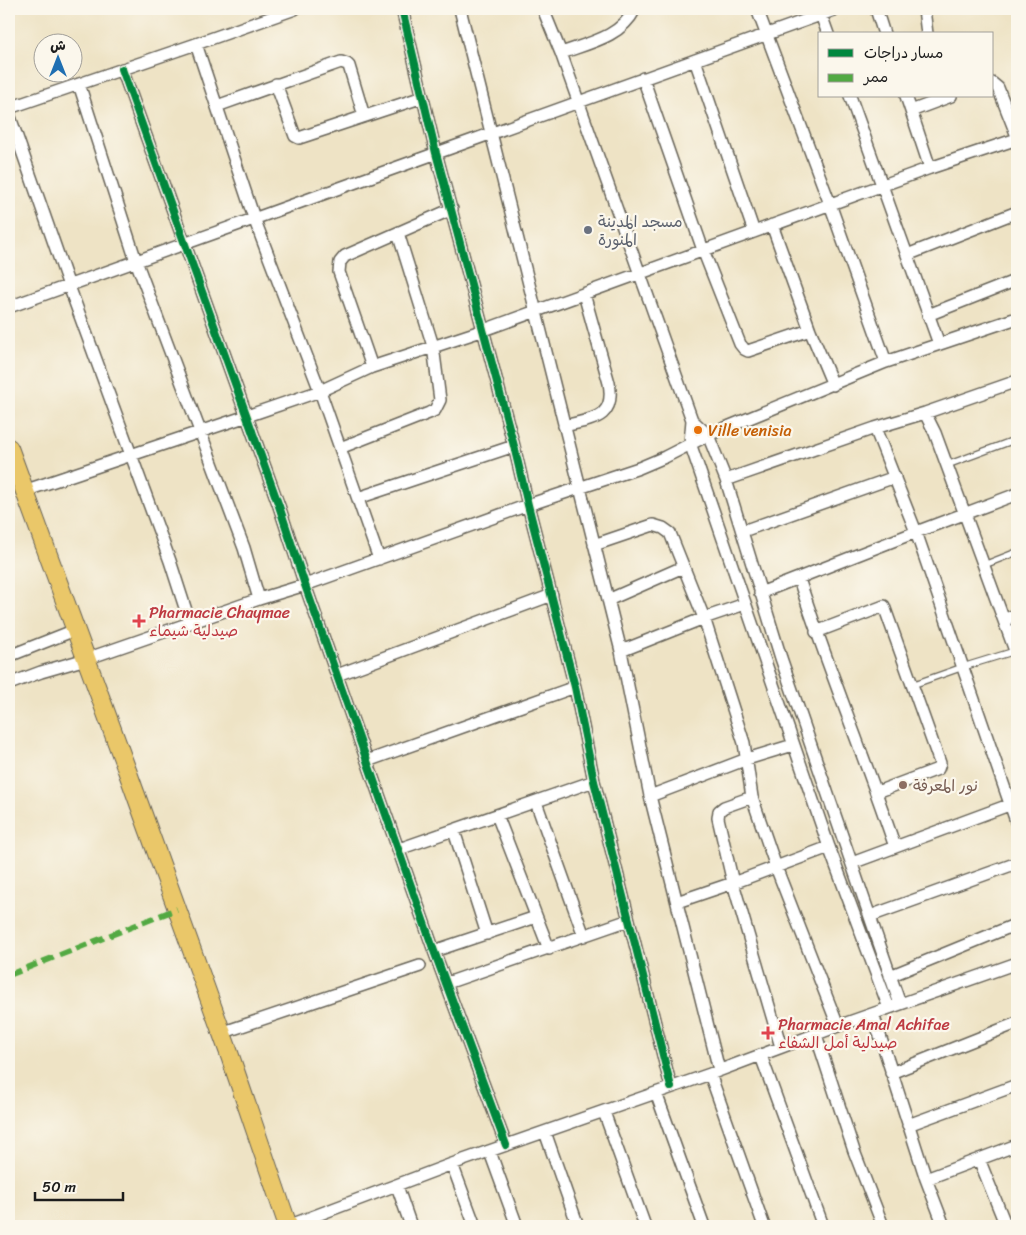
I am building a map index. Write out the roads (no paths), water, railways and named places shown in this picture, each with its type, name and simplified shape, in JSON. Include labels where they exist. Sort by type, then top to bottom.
[{"type":"main road","points":[[9,448],[221,1033],[288,1226]]},
{"type":"street","points":[[9,108],[295,9]]},
{"type":"street","points":[[402,9],[436,153],[484,330],[575,687],[594,781],[671,1087]]},
{"type":"street","points":[[460,9],[621,651],[650,796],[677,902],[715,1072],[764,1226]]},
{"type":"street","points":[[543,9],[561,53],[641,273],[692,420],[690,443],[793,745],[889,1008]]},
{"type":"street","points":[[561,53],[616,32],[625,25],[635,9]]},
{"type":"street","points":[[757,9],[830,204],[886,362]]},
{"type":"street","points":[[9,307],[695,60],[820,12],[837,9]]},
{"type":"street","points":[[876,9],[883,32]]},
{"type":"street","points":[[924,9],[927,32]]},
{"type":"street","points":[[820,12],[827,32]]},
{"type":"street","points":[[196,44],[254,218],[320,390],[379,559]]},
{"type":"street","points":[[695,60],[754,232]]},
{"type":"street","points":[[217,106],[337,62],[344,62],[349,66],[364,116]]},
{"type":"street","points":[[122,70],[248,416],[305,585],[434,951],[506,1146]]},
{"type":"street","points":[[643,78],[703,250],[736,336],[744,349],[748,351],[810,330]]},
{"type":"street","points":[[79,84],[136,261],[244,548],[259,599]]},
{"type":"street","points":[[276,84],[295,136],[300,138],[422,97]]},
{"type":"street","points":[[24,491],[248,416],[320,390],[372,367],[535,312],[1017,137],[998,88],[994,85]]},
{"type":"street","points":[[851,98],[939,344]]},
{"type":"street","points":[[907,98],[930,168]]},
{"type":"street","points":[[911,111],[935,99]]},
{"type":"street","points":[[9,114],[69,286],[170,561],[190,623]]},
{"type":"street","points":[[372,367],[339,272],[339,266],[345,256],[452,209]]},
{"type":"street","points":[[907,255],[1017,212]]},
{"type":"street","points":[[772,225],[810,330],[833,385]]},
{"type":"street","points":[[340,448],[435,410],[440,400],[433,346],[398,233]]},
{"type":"street","points":[[928,315],[1017,280]]},
{"type":"street","points":[[564,426],[600,416],[607,410],[610,404],[609,383],[584,294]]},
{"type":"street","points":[[9,684],[305,585],[528,505],[653,463],[708,435],[886,362],[1017,318]]},
{"type":"street","points":[[726,480],[1017,381]]},
{"type":"street","points":[[926,413],[1016,654]]},
{"type":"street","points":[[692,420],[708,435],[726,480],[743,531],[760,593],[900,1004]]},
{"type":"street","points":[[875,428],[916,532],[963,667],[1014,803],[1017,824]]},
{"type":"street","points":[[358,498],[514,446]]},
{"type":"street","points":[[743,531],[895,477]]},
{"type":"street","points":[[760,593],[1017,494]]},
{"type":"street","points":[[594,545],[653,525],[659,526],[670,534],[704,618],[744,743],[752,797],[776,867],[838,1026]]},
{"type":"street","points":[[608,600],[683,567]]},
{"type":"street","points":[[799,579],[816,632],[895,847]]},
{"type":"street","points":[[337,675],[552,595]]},
{"type":"street","points":[[621,651],[745,604]]},
{"type":"street","points":[[816,632],[884,606],[940,766],[938,769],[876,792]]},
{"type":"street","points":[[1004,620],[1017,614]]},
{"type":"street","points":[[9,656],[76,630]]},
{"type":"street","points":[[367,761],[575,687]]},
{"type":"street","points":[[650,796],[747,759],[793,745]]},
{"type":"street","points":[[399,849],[594,781]]},
{"type":"street","points":[[752,797],[724,807],[719,811],[718,818],[733,883],[781,1047]]},
{"type":"street","points":[[536,802],[584,936]]},
{"type":"street","points":[[852,863],[1014,803]]},
{"type":"street","points":[[498,815],[549,949]]},
{"type":"street","points":[[454,831],[487,934]]},
{"type":"street","points":[[677,902],[829,847]]},
{"type":"street","points":[[870,916],[1017,863]]},
{"type":"street","points":[[434,951],[536,917]]},
{"type":"street","points":[[447,983],[629,920]]},
{"type":"street","points":[[890,976],[1017,924]]},
{"type":"street","points":[[288,1226],[316,1221],[452,1164],[604,1112],[1017,963]]},
{"type":"street","points":[[221,1033],[420,966]]},
{"type":"street","points":[[873,1014],[939,1225]]},
{"type":"street","points":[[890,1073],[1017,1023]]},
{"type":"street","points":[[816,1035],[854,1151],[883,1226]]},
{"type":"street","points":[[760,1056],[823,1226]]},
{"type":"street","points":[[908,1125],[1017,1085]]},
{"type":"street","points":[[656,1093],[704,1226]]},
{"type":"street","points":[[604,1112],[645,1226]]},
{"type":"street","points":[[545,1132],[578,1226]]},
{"type":"street","points":[[926,1179],[1017,1145]]},
{"type":"street","points":[[490,1152],[516,1226]]},
{"type":"street","points":[[979,1160],[1006,1226]]},
{"type":"street","points":[[452,1164],[475,1226]]},
{"type":"street","points":[[396,1186],[411,1226]]},
{"type":"lane","points":[[947,465],[1017,439]]},
{"type":"lane","points":[[984,566],[1017,552]]},
{"type":"lane","points":[[912,685],[963,667],[1016,654]]},
{"type":"place","name":"مسجد المدينة المنورة","points":[[588,230]]},
{"type":"place","name":"Ville venisia","points":[[698,430]]},
{"type":"place","name":"Pharmacie Chaymae صيدلية شيماء","points":[[139,621]]},
{"type":"place","name":"نور المعرفة","points":[[903,785]]},
{"type":"place","name":"Pharmacie Amal Achifae صيدلية أمل الشفاء","points":[[768,1033]]}]
